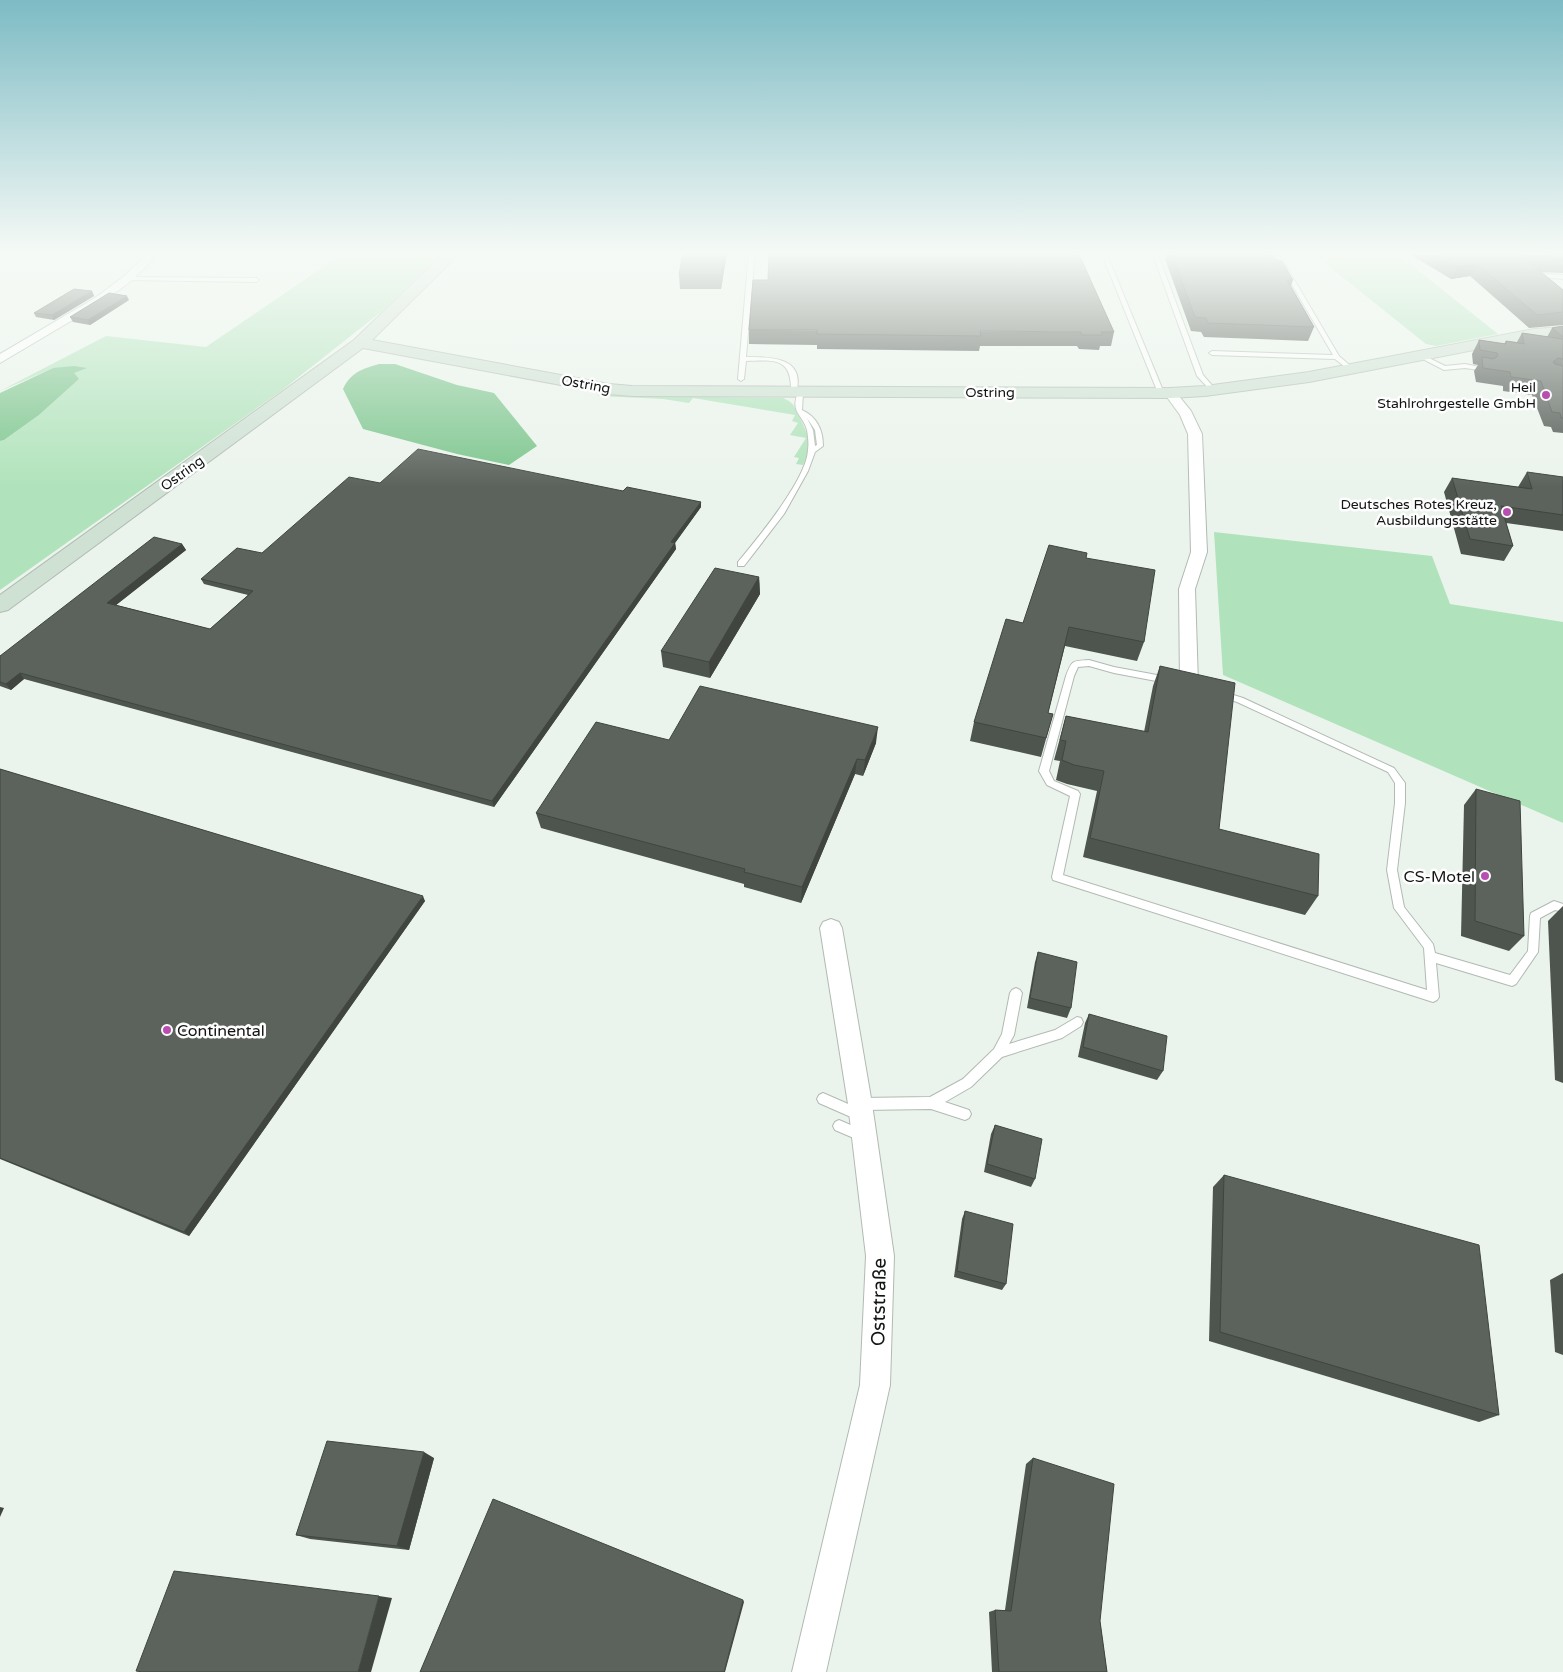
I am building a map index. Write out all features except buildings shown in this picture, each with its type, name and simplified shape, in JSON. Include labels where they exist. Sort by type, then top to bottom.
[{"type":"main road","points":[[360,343],[373,330]]},
{"type":"main road","name":"Ostring","points":[[0,605],[360,343],[609,389],[632,391],[1166,393],[1215,392],[1254,387],[1535,334],[1563,332]]},
{"type":"street","points":[[1,358],[48,330]]},
{"type":"street","points":[[1166,393],[1186,414],[1195,434],[1199,552],[1187,589],[1189,684]]},
{"type":"street","name":"Oststraße","points":[[809,1672],[875,1385],[880,1256],[856,1120],[831,928]]},
{"type":"lane","points":[[741,379],[745,330]]},
{"type":"lane","points":[[1138,330],[1166,393]]},
{"type":"lane","points":[[1183,330],[1200,376],[1215,392]]},
{"type":"lane","points":[[1321,330],[1337,357],[1351,369]]},
{"type":"lane","points":[[1212,353],[1337,357]]},
{"type":"lane","points":[[1421,356],[1444,368],[1465,366],[1486,368]]},
{"type":"lane","points":[[741,564],[780,514],[805,471],[812,451],[810,430],[800,411],[794,376],[790,367],[767,359],[743,359]]},
{"type":"lane","points":[[1089,663],[1114,670],[1189,684],[1240,700],[1391,770],[1400,783],[1400,804],[1392,870],[1399,908],[1428,948],[1433,997],[1057,877],[1075,794],[1050,783],[1044,771],[1059,711],[1075,664],[1089,663]]},
{"type":"lane","points":[[1429,956],[1512,981],[1533,952],[1535,916],[1554,905],[1563,908]]},
{"type":"lane","points":[[823,1099],[856,1120],[930,1103],[967,1083],[998,1054],[1008,1035],[1016,993]]},
{"type":"lane","points":[[998,1054],[1058,1034],[1077,1022]]},
{"type":"lane","points":[[930,1103],[965,1114]]},
{"type":"shaded area","points":[[231,330],[358,330],[281,391],[0,590],[0,441],[39,415],[79,379],[73,373],[85,368],[53,368],[0,391],[106,336],[206,347]]},
{"type":"shaded area","points":[[1409,330],[1493,330],[1498,334],[1436,346],[1426,344]]},
{"type":"shaded area","points":[[379,364],[395,364],[457,385],[494,393],[537,446],[509,465],[457,454],[363,429],[343,389],[353,375]]},
{"type":"shaded area","points":[[74,366],[87,368],[74,373],[79,379],[39,415],[0,441],[0,393],[53,368]]},
{"type":"shaded area","points":[[600,393],[629,396],[783,398],[793,405],[801,419],[809,444],[806,457],[803,465],[796,464],[799,458],[794,457],[806,438],[790,435],[798,423],[792,421],[795,415],[693,398],[689,403],[663,399],[598,396]]},
{"type":"shaded area","points":[[1214,532],[1432,556],[1450,604],[1563,622],[1563,823],[1223,675]]},
{"type":"place","name":"Heil Stahlrohrgestelle GmbH","points":[[1546,395]]},
{"type":"place","name":"Deutsches Rotes Kreuz, Ausbildungsstätte","points":[[1507,512]]},
{"type":"place","name":"CS-Motel","points":[[1485,876]]},
{"type":"place","name":"Continental","points":[[167,1030]]}]
